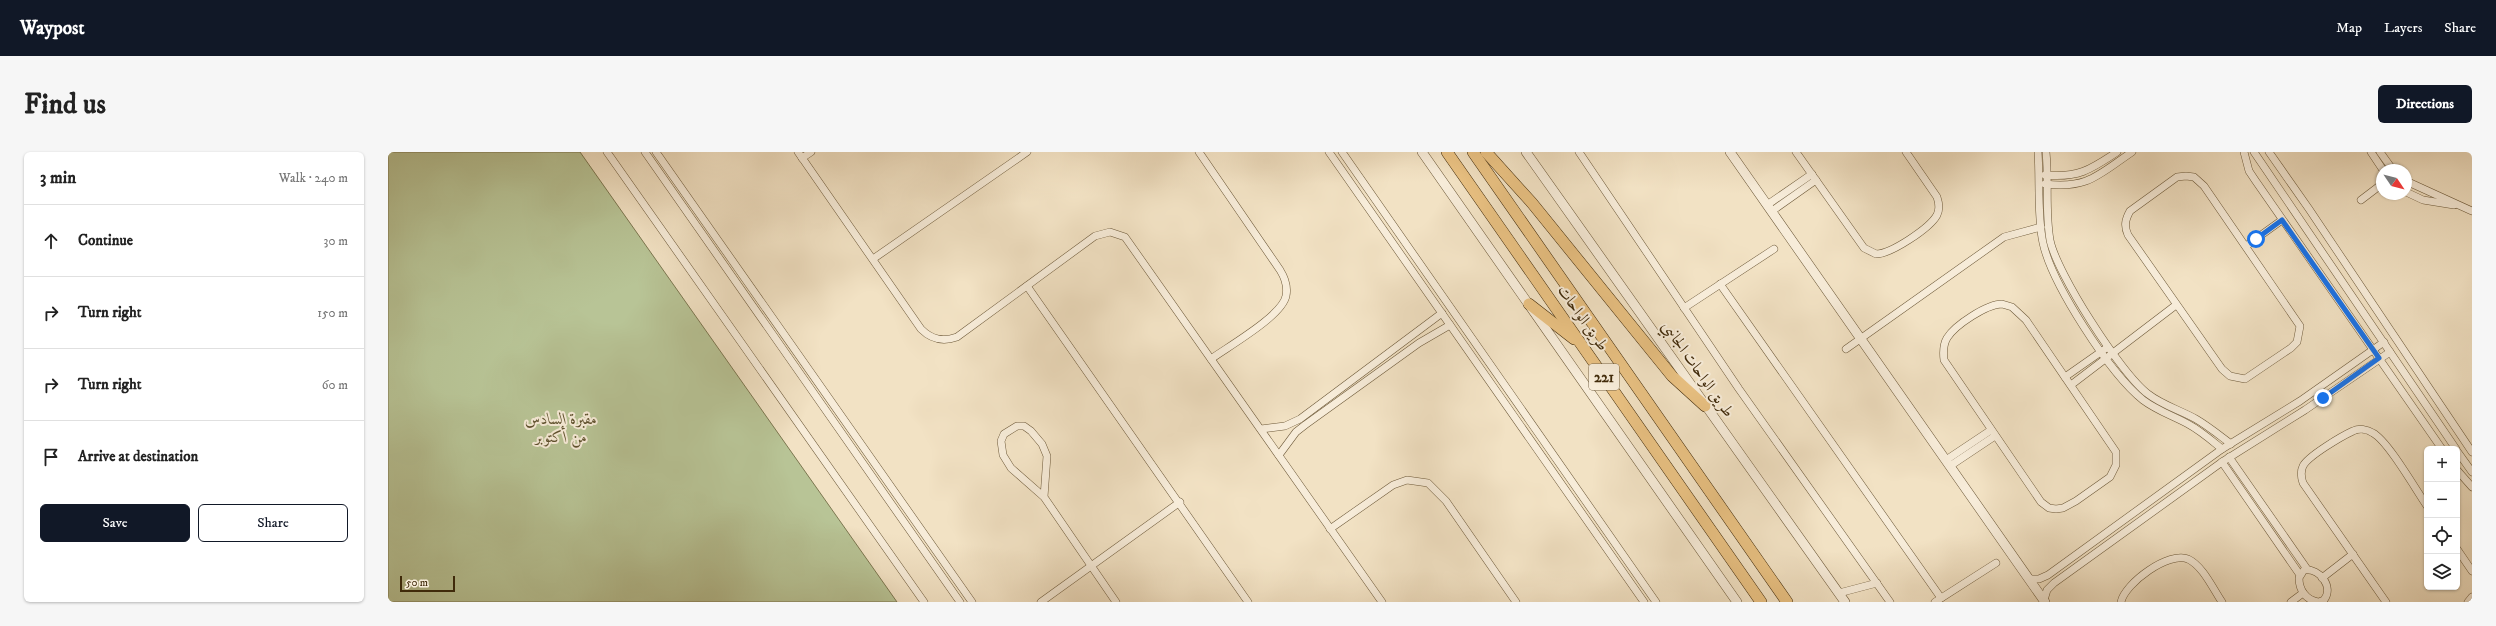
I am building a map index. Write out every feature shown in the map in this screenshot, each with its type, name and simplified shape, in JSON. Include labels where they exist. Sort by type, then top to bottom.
[{"type":"highway","name":"طريق الواحات","points":[[1447,152],[1761,602]]},
{"type":"highway","name":"طريق الواحات","points":[[1473,152],[1787,602]]},
{"type":"highway","points":[[1486,152],[1532,203],[1672,376],[1705,406]]},
{"type":"highway","points":[[1529,304],[1583,346]]},
{"type":"street","points":[[607,152],[924,602]]},
{"type":"street","points":[[645,152],[960,602]]},
{"type":"street","points":[[656,152],[972,602]]},
{"type":"street","points":[[811,152],[800,155],[921,329],[936,339],[943,340],[957,337],[1095,236],[1110,232],[1121,235],[1132,245],[1382,602]]},
{"type":"street","points":[[873,259],[1027,152]]},
{"type":"street","points":[[1199,152],[1280,270],[1287,287],[1286,297],[1277,312],[1211,359]]},
{"type":"street","points":[[1329,152],[1644,602]]},
{"type":"street","points":[[1342,152],[1656,602]]},
{"type":"street","points":[[1422,152],[1737,602]]},
{"type":"street","name":"طريق الواحات الجانبي","points":[[1526,152],[1845,602]]},
{"type":"street","points":[[1579,152],[1684,308],[1890,602]]},
{"type":"street","points":[[1730,152],[2045,601]]},
{"type":"street","points":[[1796,152],[1864,248],[1870,253],[1884,254],[1924,227],[1938,214],[1939,205],[1937,197],[1906,152]]},
{"type":"street","points":[[2038,152],[2041,184],[2041,227],[2046,254],[2055,278],[2106,358],[2142,400],[2199,431],[2222,449]]},
{"type":"street","points":[[2046,152],[2049,185],[2049,231],[2056,260],[2108,347],[2132,380],[2148,394],[2196,419],[2231,444]]},
{"type":"street","points":[[2040,174],[2074,175],[2094,168],[2117,152]]},
{"type":"street","points":[[2041,184],[2080,184],[2099,175],[2132,152]]},
{"type":"street","points":[[2244,152],[2249,171],[2440,446]]},
{"type":"street","points":[[2254,152],[2453,446]]},
{"type":"street","points":[[2268,152],[2313,215],[2472,452]]},
{"type":"street","points":[[2371,152],[2379,164]]},
{"type":"street","points":[[2380,152],[2389,164]]},
{"type":"street","points":[[2094,168],[2099,175]]},
{"type":"street","points":[[1770,208],[1814,177]]},
{"type":"street","points":[[2177,177],[2194,177],[2204,186],[2296,318],[2300,334],[2291,348],[2252,376],[2245,379],[2230,376],[2222,369],[2176,305],[2128,235],[2125,227],[2126,219],[2130,211],[2177,177]]},
{"type":"street","points":[[2412,184],[2472,212]]},
{"type":"street","points":[[2361,200],[2376,189]]},
{"type":"street","points":[[1360,196],[1368,190]]},
{"type":"street","points":[[2412,195],[2423,200],[2455,205]]},
{"type":"street","points":[[2246,246],[2282,220]]},
{"type":"street","points":[[1846,349],[2004,237],[2041,227]]},
{"type":"street","points":[[1684,308],[1774,249]]},
{"type":"street","points":[[1720,284],[1938,600],[1996,563]]},
{"type":"street","points":[[1027,286],[1180,502],[1248,602]]},
{"type":"street","points":[[2002,304],[2017,310],[2026,320],[2065,377],[2114,446],[2117,459],[2110,477],[2076,501],[2063,508],[2056,509],[2043,504],[1946,364],[1943,355],[1945,343],[1952,333],[1983,309],[1992,305],[2002,304]]},
{"type":"street","points":[[2071,384],[2113,354],[2120,345],[2176,305]]},
{"type":"street","points":[[1260,429],[1286,426],[1300,419],[1442,314]]},
{"type":"street","points":[[1279,455],[1296,432],[1305,424],[1419,343],[1450,325]]},
{"type":"street","points":[[2029,579],[2039,579],[2048,575],[2222,449],[2318,389],[2384,342]]},
{"type":"street","points":[[2065,377],[2108,347],[2120,345]]},
{"type":"street","points":[[2045,601],[2047,590],[2054,583],[2196,480],[2229,457],[2317,402],[2379,358],[2390,352]]},
{"type":"street","points":[[1044,497],[1046,451],[1031,431],[1024,426],[1017,426],[1004,434],[1001,441],[1003,455],[1011,468],[1044,497],[1116,602]]},
{"type":"street","points":[[2386,602],[2303,483],[2301,472],[2302,466],[2310,458],[2353,431],[2359,429],[2372,432],[2382,441],[2424,500]]},
{"type":"street","points":[[1948,463],[1991,430]]},
{"type":"street","points":[[2253,431],[2258,439]]},
{"type":"street","points":[[1948,463],[1995,436]]},
{"type":"street","points":[[2460,456],[2472,472]]},
{"type":"street","points":[[2229,457],[2307,570]]},
{"type":"street","points":[[2222,462],[2300,574],[2299,582],[2303,593],[2323,601],[2327,589],[2322,578],[2314,571],[2307,570],[2300,574]]},
{"type":"street","points":[[2191,472],[2196,480]]},
{"type":"street","points":[[1330,529],[1400,482],[1421,480],[1435,488],[1446,501],[1516,602]]},
{"type":"street","points":[[2460,481],[2472,487]]},
{"type":"street","points":[[893,506],[901,501]]},
{"type":"street","points":[[1041,602],[1180,502]]},
{"type":"street","points":[[2460,553],[2472,571]]},
{"type":"street","points":[[2322,578],[2353,554]]},
{"type":"street","points":[[2121,602],[2125,590],[2135,581],[2166,560],[2179,557],[2187,558],[2197,565],[2222,602]]},
{"type":"street","points":[[1839,593],[1877,583]]},
{"type":"street","points":[[2291,602],[2303,593]]},
{"type":"street","points":[[2468,602],[2472,597]]},
{"type":"green space","name":"مقبرة السادس من أكتوبر","points":[[388,152],[580,152],[897,602],[388,602]]},
{"type":"route","points":[[2256,239],[2282,220],[2379,358],[2323,398]]}]
